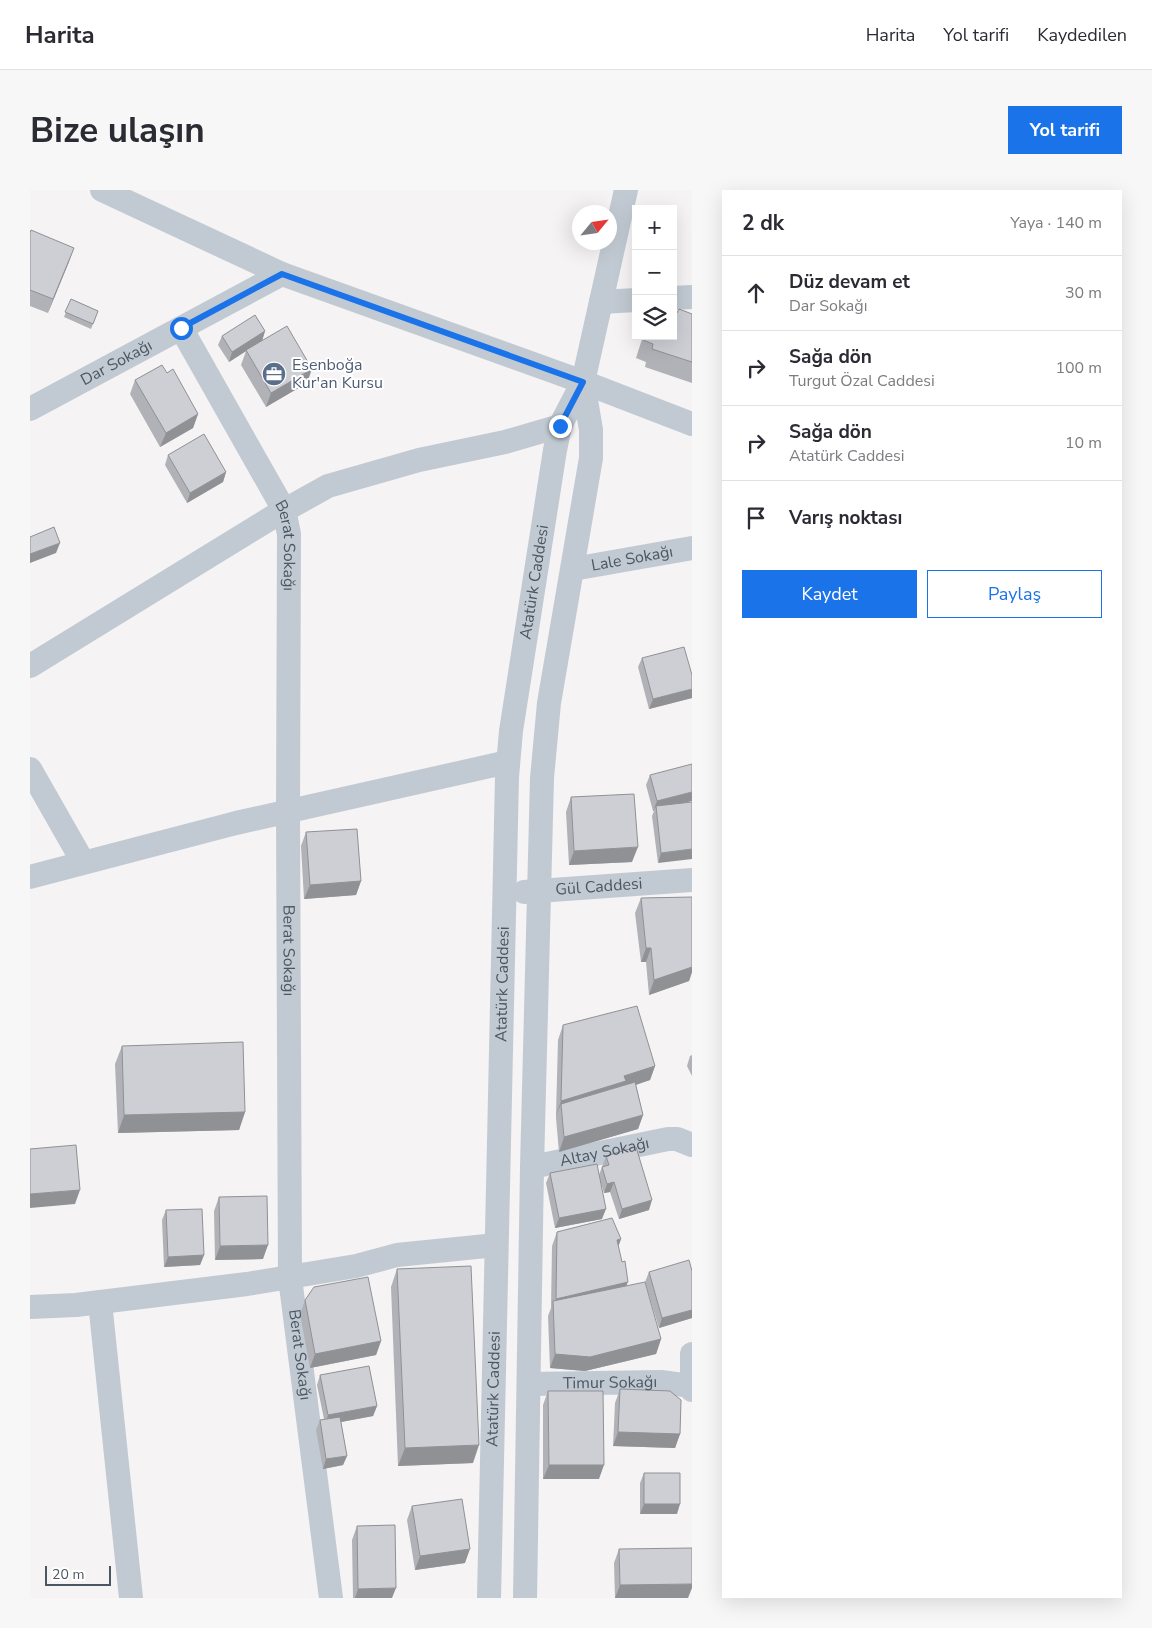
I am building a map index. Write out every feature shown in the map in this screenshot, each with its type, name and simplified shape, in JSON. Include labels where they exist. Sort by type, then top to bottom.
[{"type":"street","points":[[102,190],[282,274],[583,382],[692,424]]},
{"type":"street","name":"Atatürk Caddesi","points":[[490,1598],[496,1245],[508,762],[515,702],[560,426],[583,382],[626,190]]},
{"type":"street","name":"Dar Sokağı","points":[[30,410],[282,274]]},
{"type":"street","points":[[677,298],[692,297]]},
{"type":"street","points":[[601,302],[632,300]]},
{"type":"street","name":"Berat Sokağı","points":[[181,328],[284,510],[290,546],[288,813],[290,1278],[331,1598]]},
{"type":"street","name":"Atatürk Caddesi","points":[[524,1598],[538,892],[544,749],[549,703],[591,458],[592,430],[583,382]]},
{"type":"street","points":[[30,666],[284,510],[328,486],[419,460],[506,442],[560,426]]},
{"type":"street","name":"Lale Sokağı","points":[[573,569],[692,548]]},
{"type":"street","points":[[30,877],[236,823],[288,813],[508,762]]},
{"type":"street","points":[[30,769],[83,862]]},
{"type":"street","name":"Gül Caddesi","points":[[505,892],[538,892],[692,880]]},
{"type":"street","name":"Altay Sokağı","points":[[532,1168],[660,1140],[684,1142]]},
{"type":"street","points":[[30,1307],[100,1302],[290,1278],[356,1266],[397,1255],[496,1245]]},
{"type":"street","points":[[100,1302],[131,1598]]},
{"type":"street","points":[[692,1354],[692,1390]]},
{"type":"street","name":"Timur Sokağı","points":[[529,1384],[661,1382],[692,1386]]},
{"type":"building","points":[[31,230],[74,248],[53,299],[30,290]]},
{"type":"building","points":[[71,299],[98,311],[93,324],[65,312]]},
{"type":"building","points":[[679,309],[692,314],[692,362],[652,349],[653,344],[643,340],[677,340],[677,313]]},
{"type":"building","points":[[255,315],[265,331],[232,352],[222,336]]},
{"type":"building","points":[[287,326],[312,369],[271,393],[246,350]]},
{"type":"building","points":[[162,365],[167,373],[173,369],[198,414],[166,433],[135,380]]},
{"type":"building","points":[[204,434],[226,472],[190,493],[168,455]]},
{"type":"building","points":[[54,527],[60,543],[30,554],[30,537]]},
{"type":"building","points":[[684,647],[692,675],[692,689],[653,699],[642,658]]},
{"type":"building","points":[[692,764],[692,792],[657,801],[650,775]]},
{"type":"building","points":[[634,794],[638,847],[574,851],[571,797]]},
{"type":"building","points":[[692,802],[692,849],[661,853],[656,806]]},
{"type":"building","points":[[357,829],[361,881],[310,885],[306,832]]},
{"type":"building","points":[[692,897],[692,967],[654,980],[651,948],[646,948],[641,898]]},
{"type":"building","points":[[637,1006],[655,1066],[624,1076],[626,1081],[561,1101],[563,1025]]},
{"type":"building","points":[[243,1042],[245,1112],[124,1115],[122,1046]]},
{"type":"building","points":[[635,1082],[643,1115],[564,1137],[561,1104]]},
{"type":"building","points":[[76,1145],[80,1190],[30,1194],[30,1149]]},
{"type":"building","points":[[636,1147],[652,1200],[622,1209],[614,1182],[607,1184],[602,1167],[609,1165],[606,1156]]},
{"type":"building","points":[[597,1164],[606,1209],[559,1218],[550,1173]]},
{"type":"building","points":[[267,1196],[268,1245],[220,1246],[219,1197]]},
{"type":"building","points":[[202,1209],[204,1255],[168,1257],[166,1210]]},
{"type":"building","points":[[612,1218],[621,1239],[617,1240],[622,1262],[625,1261],[628,1282],[556,1299],[557,1232]]},
{"type":"building","points":[[689,1260],[692,1271],[692,1310],[662,1318],[649,1272]]},
{"type":"building","points":[[471,1266],[479,1445],[405,1448],[397,1269]]},
{"type":"building","points":[[368,1277],[381,1341],[315,1354],[305,1300],[314,1287]]},
{"type":"building","points":[[645,1282],[661,1339],[590,1357],[555,1354],[553,1301]]},
{"type":"building","points":[[369,1366],[377,1406],[328,1415],[320,1375]]},
{"type":"building","points":[[620,1389],[670,1391],[681,1400],[680,1434],[618,1432]]},
{"type":"building","points":[[548,1391],[603,1391],[604,1465],[549,1465]]},
{"type":"building","points":[[340,1417],[347,1456],[326,1459],[320,1420]]},
{"type":"building","points":[[644,1473],[680,1473],[680,1504],[644,1504]]},
{"type":"building","points":[[462,1499],[470,1549],[420,1556],[412,1506]]},
{"type":"building","points":[[395,1525],[396,1588],[358,1589],[357,1526]]},
{"type":"building","points":[[692,1548],[692,1584],[620,1585],[619,1549]]},
{"type":"place","name":"Esenboğa Kur'an Kursu","points":[[274,374]]},
{"type":"route","points":[[181,328],[282,274],[583,382],[560,426]]}]
